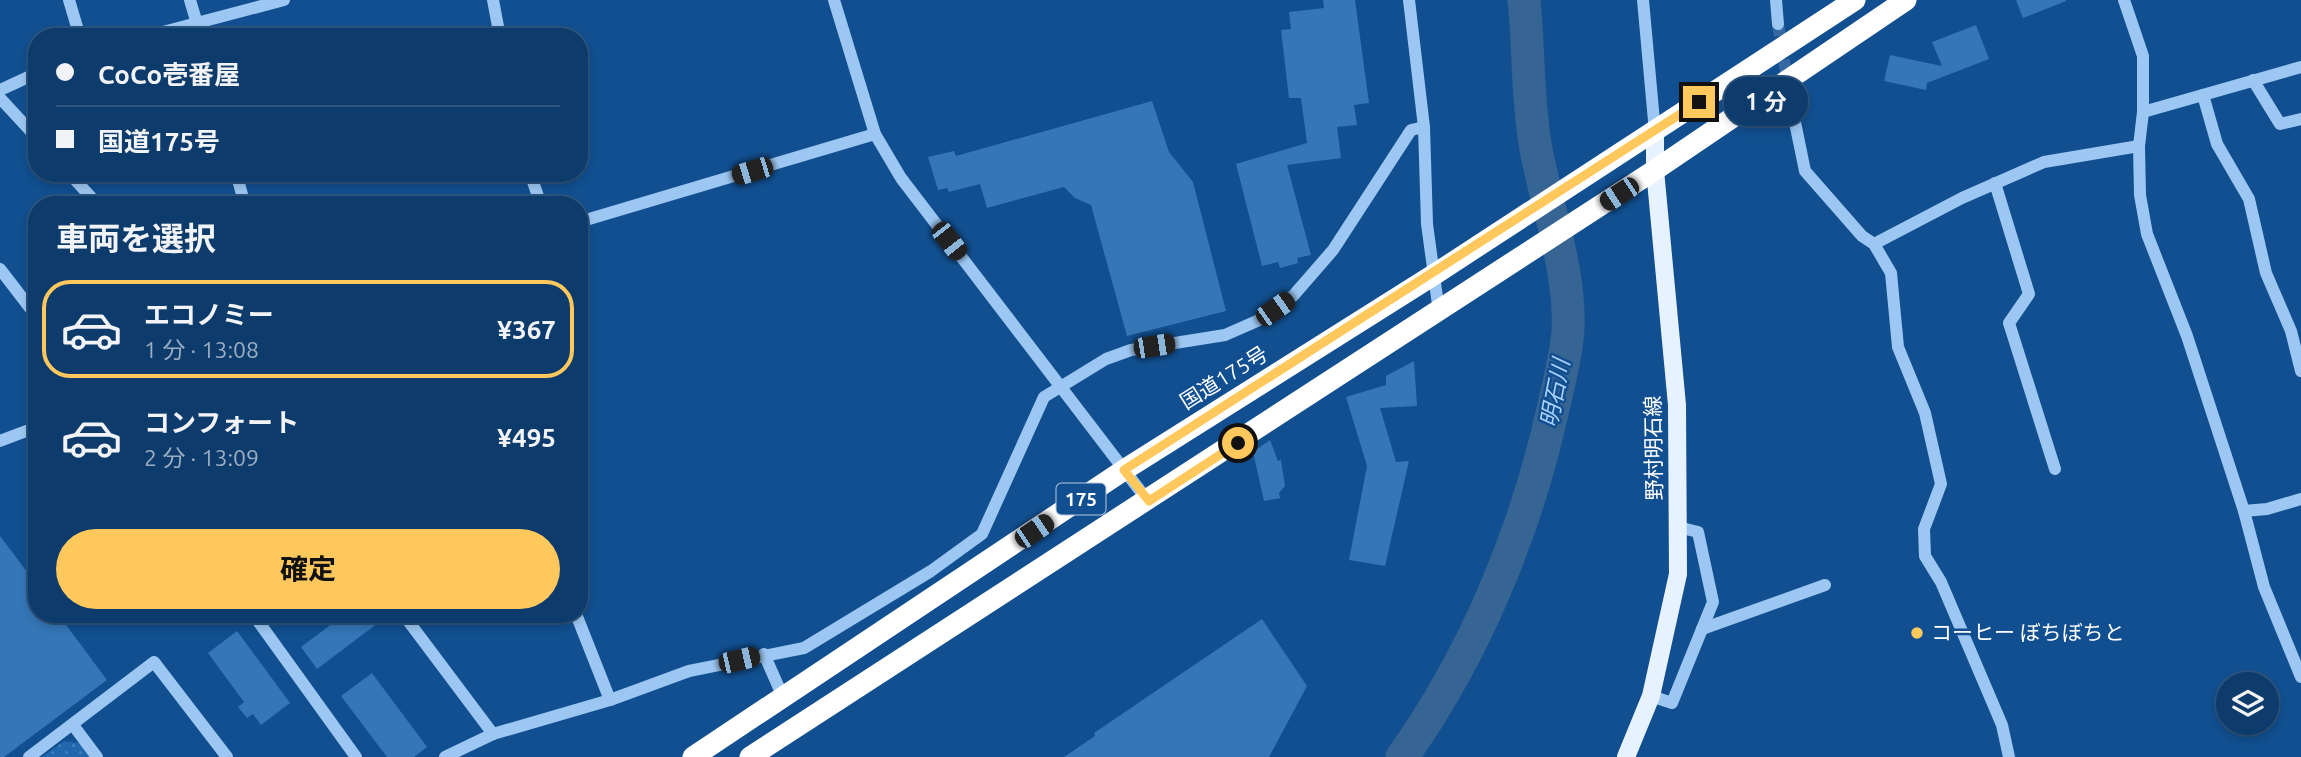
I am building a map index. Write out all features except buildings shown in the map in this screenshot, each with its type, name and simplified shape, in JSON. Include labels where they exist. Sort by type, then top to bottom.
[{"type":"highway","name":"国道175号","points":[[693,757],[1124,470],[1435,274],[1855,0]]},
{"type":"highway","name":"175","points":[[750,757],[1485,282],[1656,170],[1906,0]]},
{"type":"main road","name":"野村明石線","points":[[1626,757],[1651,696],[1678,574],[1677,405],[1655,132]]},
{"type":"street","points":[[69,0],[77,28]]},
{"type":"street","points":[[190,0],[199,28]]},
{"type":"street","points":[[174,28],[284,0]]},
{"type":"street","points":[[493,0],[498,28]]},
{"type":"street","points":[[834,0],[875,134],[901,178],[1149,501]]},
{"type":"street","points":[[1409,0],[1424,127],[1427,224],[1438,312]]},
{"type":"street","points":[[1643,0],[1655,132]]},
{"type":"street","points":[[1776,0],[1778,24]]},
{"type":"street","points":[[2124,0],[2143,56],[2140,195],[2147,234],[2187,336],[2244,511],[2264,586],[2301,677]]},
{"type":"street","points":[[2143,112],[2301,67]]},
{"type":"street","points":[[0,90],[28,77]]},
{"type":"street","points":[[2253,80],[2280,124],[2301,119]]},
{"type":"street","points":[[2203,94],[2217,144],[2249,199],[2266,273],[2291,331],[2301,370]]},
{"type":"street","points":[[0,98],[28,128]]},
{"type":"street","points":[[1790,98],[1805,171],[1862,236],[1874,244],[1891,273],[1898,347],[1925,413],[1941,484],[1924,529],[1925,556],[1941,582],[2003,725],[2009,757]]},
{"type":"street","points":[[445,757],[493,734],[610,699],[689,671],[804,648],[931,571],[982,534],[1044,397],[1106,359],[1131,350],[1225,335],[1257,321],[1293,296],[1333,250],[1410,130],[1424,127]]},
{"type":"street","points":[[588,219],[875,134]]},
{"type":"street","points":[[1874,244],[2043,162],[2139,146]]},
{"type":"street","points":[[77,182],[90,196]]},
{"type":"street","points":[[1995,183],[2029,294],[2009,323],[2055,469]]},
{"type":"street","points":[[0,269],[28,305]]},
{"type":"street","points":[[0,441],[28,430]]},
{"type":"street","points":[[2244,511],[2267,509],[2301,499]]},
{"type":"street","points":[[1651,696],[1671,703],[1713,602],[1698,532],[1678,527]]},
{"type":"street","points":[[931,571],[944,592]]},
{"type":"street","points":[[1702,629],[1825,585]]},
{"type":"street","points":[[259,623],[356,757]]},
{"type":"street","points":[[410,623],[493,734]]},
{"type":"street","points":[[580,623],[610,699]]},
{"type":"street","points":[[764,654],[783,697]]},
{"type":"street","points":[[29,757],[154,662],[227,757]]},
{"type":"street","points":[[73,725],[97,757]]},
{"type":"shaded area","points":[[64,741],[82,743],[91,757],[42,757]]},
{"type":"waterway","name":"明石川","points":[[1402,757],[1453,677],[1513,546],[1542,455],[1566,350],[1566,283],[1535,143],[1524,0]]},
{"type":"tunnel","points":[[1778,24],[1788,84]]},
{"type":"place","name":"コーヒー ぼちぼちと","points":[[1917,633]]},
{"type":"route","points":[[1238,443],[1149,501],[1124,470],[1435,274],[1699,102]]}]
